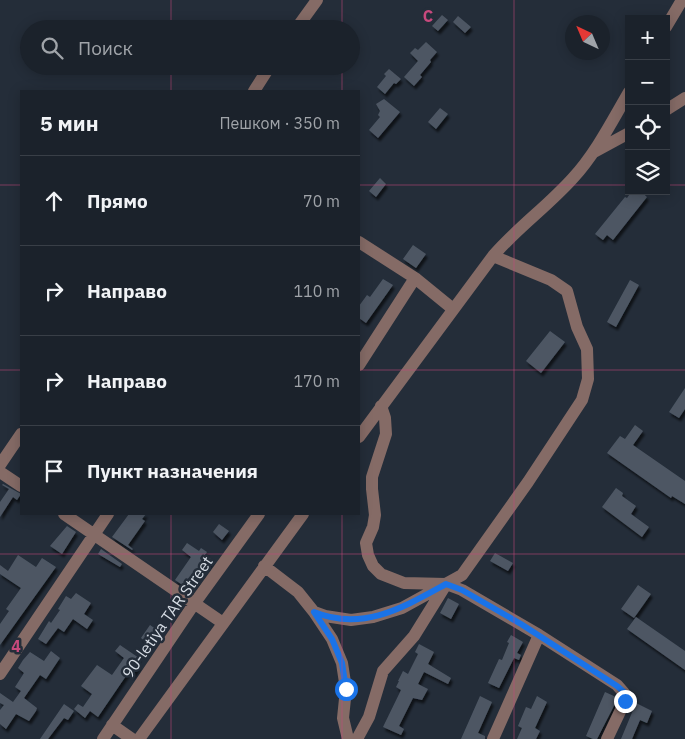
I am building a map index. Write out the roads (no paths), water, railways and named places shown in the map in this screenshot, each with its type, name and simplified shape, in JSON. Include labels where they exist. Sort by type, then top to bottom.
[{"type":"street","points":[[303,20],[317,0]]},
{"type":"street","points":[[670,20],[682,0]]},
{"type":"street","points":[[255,90],[264,75]]},
{"type":"street","points":[[670,107],[685,98]]},
{"type":"street","points":[[360,436],[493,256],[504,243],[573,178],[594,152],[625,99]]},
{"type":"street","points":[[594,152],[625,135]]},
{"type":"street","points":[[360,243],[415,278],[453,309]]},
{"type":"street","points":[[314,612],[325,616],[351,620],[374,617],[402,608],[462,575],[528,482],[582,400],[588,379],[587,349],[577,327],[567,291],[551,280],[493,256]]},
{"type":"street","points":[[360,363],[415,278]]},
{"type":"street","points":[[381,406],[385,418],[386,434],[372,477],[375,515],[373,527],[366,542],[368,555],[373,566],[381,574],[392,580],[404,583],[446,584],[462,590],[539,635],[617,686],[624,692],[625,701],[607,739]]},
{"type":"street","points":[[0,465],[20,435]]},
{"type":"street","points":[[0,472],[20,485]]},
{"type":"street","points":[[66,515],[223,623]]},
{"type":"street","points":[[0,674],[107,515]]},
{"type":"street","name":"90-letiya TAR Street","points":[[102,739],[194,604],[258,515]]},
{"type":"street","points":[[139,739],[302,515]]},
{"type":"street","points":[[264,566],[298,592],[332,639],[342,663],[346,689],[343,718],[348,739]]},
{"type":"street","points":[[357,739],[369,717],[383,671],[414,636],[446,584]]},
{"type":"street","points":[[493,739],[539,635]]},
{"type":"street","points":[[112,725],[132,739]]}]
